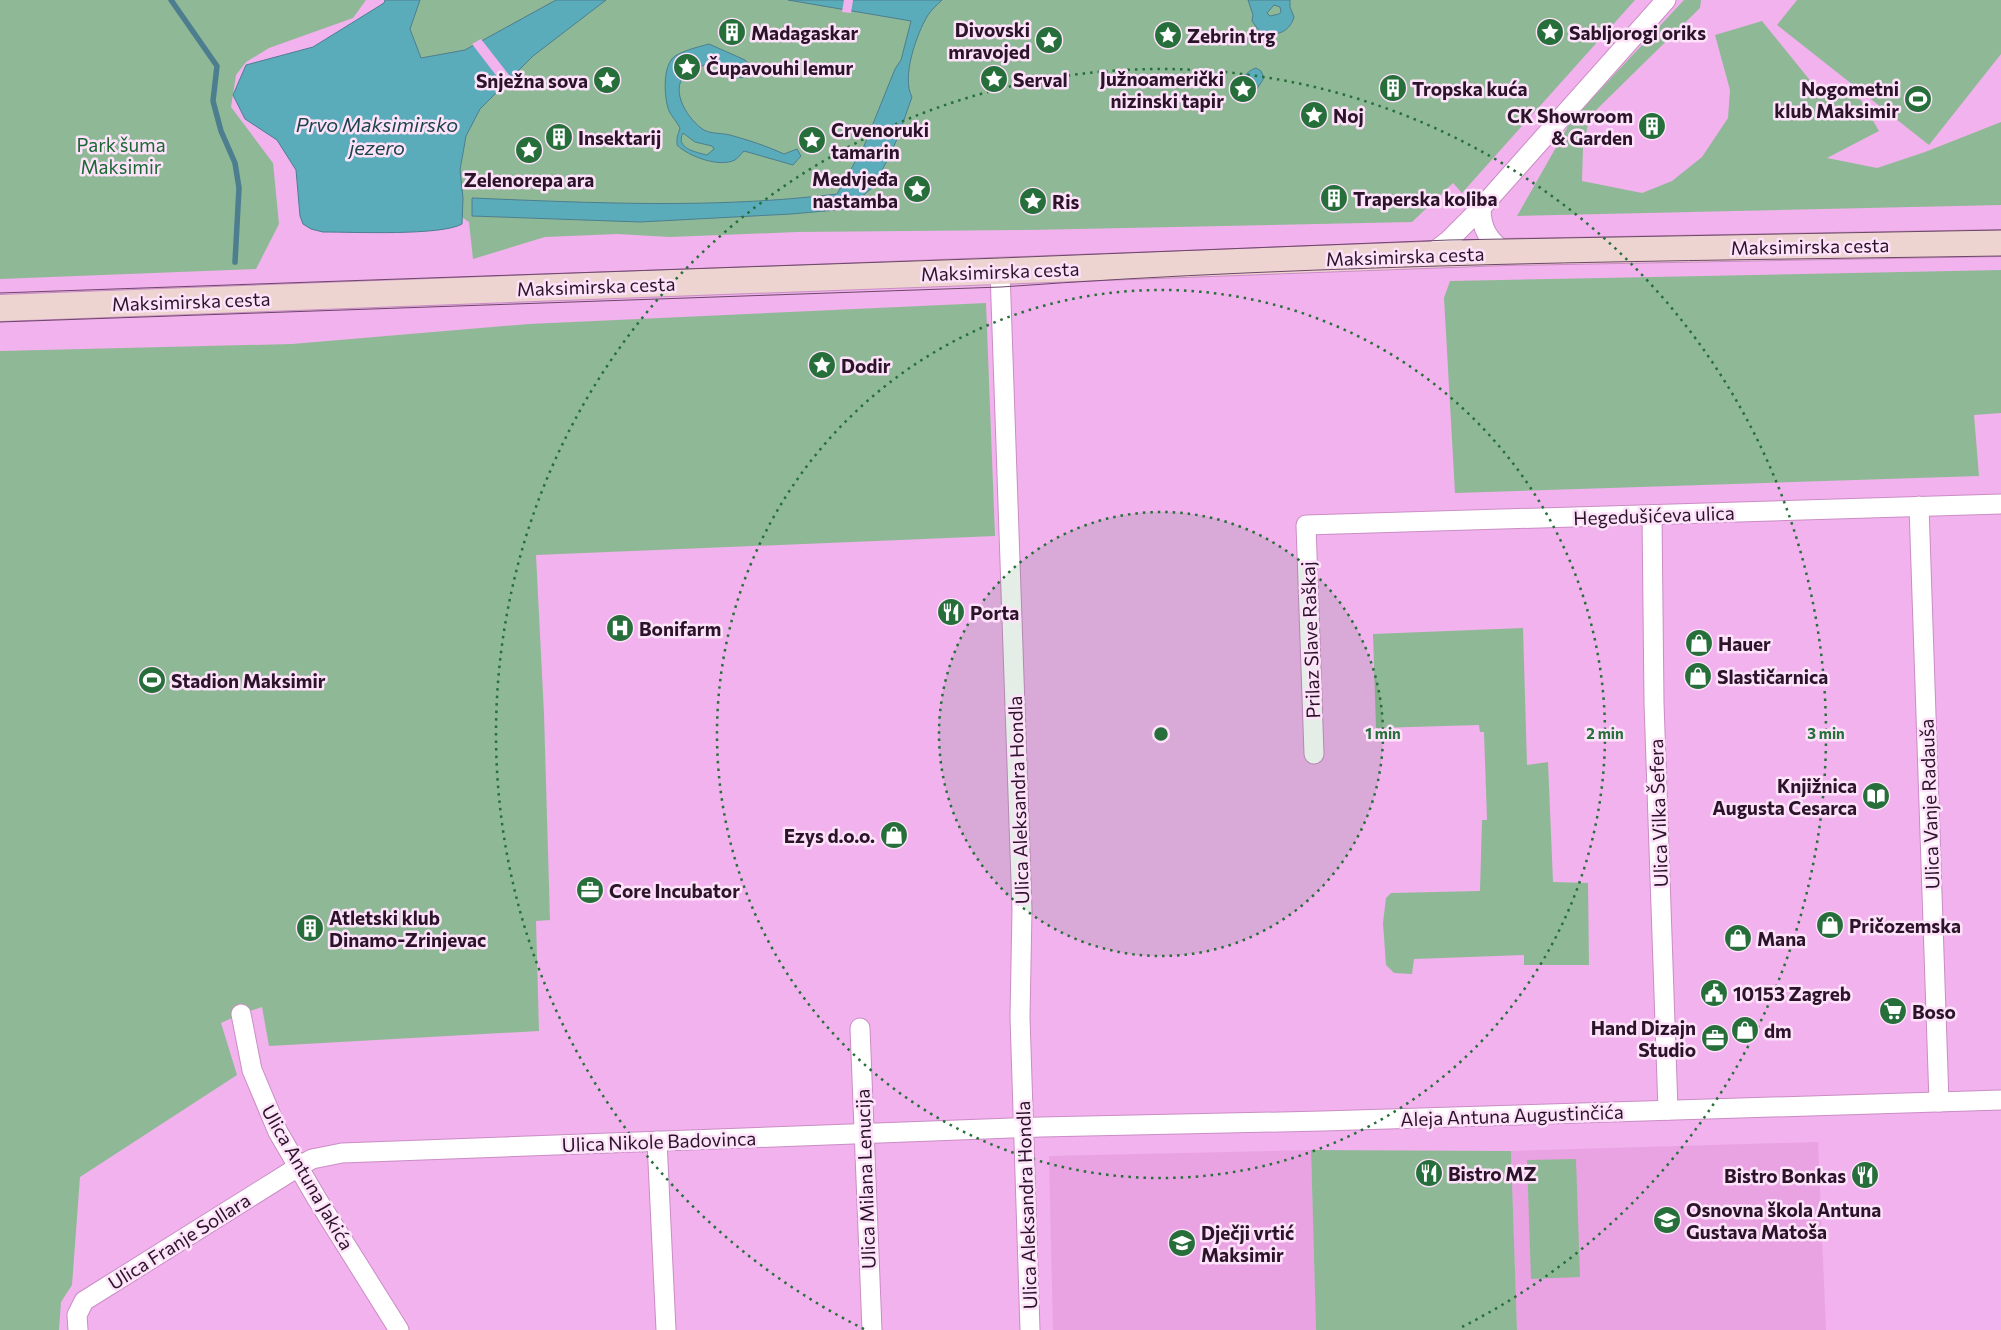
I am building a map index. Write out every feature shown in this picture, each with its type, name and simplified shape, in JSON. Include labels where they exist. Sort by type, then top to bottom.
[{"type":"main road","name":"Maksimirska cesta","points":[[0,308],[1505,252],[2001,243]]},
{"type":"street","points":[[1428,256],[1449,240],[1481,208],[1666,0]]},
{"type":"street","points":[[1481,208],[1482,224],[1489,239],[1505,252]]},
{"type":"street","name":"Ulica Aleksandra Hondla","points":[[1000,271],[1022,910],[1020,1017],[1030,1330]]},
{"type":"street","name":"Hegedušićeva ulica","points":[[1306,525],[2001,504]]},
{"type":"street","name":"Ulica Vanje Radauša","points":[[1919,506],[1939,1102]]},
{"type":"street","name":"Ulica Vilka Šefera","points":[[1652,515],[1654,703],[1668,1110]]},
{"type":"street","name":"Prilaz Slave Raškaj","points":[[1306,525],[1314,754]]},
{"type":"street","name":"Ulica Antuna Jakića","points":[[241,1014],[252,1070],[278,1132],[399,1330]]},
{"type":"street","name":"Ulica Milana Lenucija","points":[[860,1028],[872,1330]]},
{"type":"street","name":"Aleja Antuna Augustinčića","points":[[1024,1127],[1323,1121],[2001,1100]]},
{"type":"street","name":"Ulica Nikole Badovinca","points":[[298,1167],[312,1159],[342,1153],[1024,1127]]},
{"type":"street","points":[[657,1141],[666,1330]]},
{"type":"street","name":"Ulica Franje Sollara","points":[[77,1328],[77,1315],[84,1301],[298,1167]]},
{"type":"shaded area","name":"Osnovna škola Antuna Gustava Matoša","points":[[1818,1142],[1826,1330],[1517,1330],[1511,1151]]},
{"type":"shaded area","name":"Dječji vrtić Maksimir","points":[[1311,1150],[1316,1330],[1053,1330],[1049,1156]]},
{"type":"green space","name":"Park šuma Maksimir","points":[[0,0],[366,0],[353,18],[269,48],[246,62],[236,75],[231,107],[273,163],[279,224],[256,269],[0,279]]},
{"type":"green space","points":[[385,0],[1635,0],[1462,193],[1453,183],[1412,222],[1027,230],[797,232],[670,237],[617,234],[545,237],[473,259],[469,222],[457,214]]},
{"type":"green space","points":[[1684,0],[1701,0],[1700,8],[1590,116],[1583,147],[1582,181],[1642,193],[1672,181],[1702,157],[1728,118],[1730,90],[1715,35],[1762,21],[1813,84],[1861,100],[1879,131],[1827,158],[1877,168],[1925,152],[2001,122],[2001,205],[1517,216],[1571,121]]},
{"type":"green space","name":"Nogometni klub Maksimir","points":[[1797,0],[2001,0],[2001,54],[1929,145],[1777,25]]},
{"type":"green space","points":[[2001,270],[2001,413],[1974,415],[1979,476],[1455,493],[1444,298],[1450,281]]},
{"type":"green space","points":[[986,303],[995,536],[536,555],[544,714],[550,920],[536,921],[539,1031],[269,1046],[262,1007],[221,1023],[237,1075],[80,1177],[72,1285],[61,1302],[59,1330],[0,1330],[0,351],[292,344],[529,324]]},
{"type":"green space","points":[[1523,628],[1527,765],[1548,762],[1553,882],[1588,883],[1589,965],[1524,965],[1524,955],[1414,959],[1412,974],[1394,973],[1386,965],[1383,923],[1386,898],[1391,893],[1480,891],[1482,820],[1487,820],[1484,732],[1480,732],[1479,725],[1376,728],[1373,634]]},
{"type":"green space","points":[[1311,1150],[1511,1151],[1517,1330],[1316,1330]]},
{"type":"green space","points":[[1576,1159],[1580,1277],[1531,1279],[1527,1160]]},
{"type":"water","name":"Prvo Maksimirsko jezero","points":[[385,0],[420,0],[410,29],[421,58],[465,50],[556,0],[606,0],[533,56],[480,109],[466,136],[460,170],[463,198],[462,224],[451,228],[416,232],[323,232],[311,229],[303,224],[300,216],[296,170],[277,140],[245,119],[233,95],[246,65],[313,47],[384,3]]},
{"type":"water","points":[[788,0],[942,0],[928,15],[915,44],[908,78],[912,97],[898,137],[872,188],[847,209],[640,222],[472,216],[472,198],[654,204],[746,202],[837,194],[864,146],[895,69],[901,60],[911,21]]},
{"type":"water","points":[[1248,0],[1290,0],[1290,7],[1294,17],[1292,23],[1285,30],[1280,33],[1270,34],[1259,31],[1252,21],[1253,15]],"holes":[[[1274,5],[1280,7],[1281,12],[1279,14],[1270,16],[1267,13]]]},
{"type":"water","points":[[709,44],[745,60],[756,72],[741,78],[721,66],[709,63],[690,71],[685,75],[679,89],[680,97],[687,113],[698,126],[713,133],[727,134],[784,154],[797,149],[801,156],[793,165],[744,151],[735,160],[721,163],[713,162],[696,157],[677,145],[680,128],[669,111],[666,98],[665,82],[668,67],[675,56],[687,50]],"holes":[[[683,133],[695,142],[712,146],[714,149],[707,155],[684,146],[681,138]]]},
{"type":"water","points":[[1256,68],[1261,71],[1264,78],[1253,95],[1250,96],[1243,90],[1242,83],[1247,74]]},
{"type":"pier","points":[[844,0],[853,0],[851,13],[842,12]]},
{"type":"pier","points":[[481,39],[513,80],[505,87],[472,44]]},
{"type":"waterway","points":[[171,0],[217,66],[213,101],[221,131],[235,163],[239,188],[235,262]]},
{"type":"tram line","points":[[0,293],[1000,258],[1449,240],[2001,230]]},
{"type":"tram line","points":[[0,322],[1001,287],[1126,279],[1376,268],[1501,264],[2001,256]]},
{"type":"place","name":"Madagaskar","points":[[732,32]]},
{"type":"place","name":"Sabljorogi oriks","points":[[1550,32]]},
{"type":"place","name":"Zebrin trg","points":[[1168,35]]},
{"type":"place","name":"Divovski mravojed","points":[[1049,40]]},
{"type":"place","name":"Čupavouhi lemur","points":[[687,67]]},
{"type":"place","name":"Serval","points":[[994,79]]},
{"type":"place","name":"Snježna sova","points":[[607,80]]},
{"type":"place","name":"Tropska kuća","points":[[1393,88]]},
{"type":"place","name":"Južnoamerički nizinski tapir","points":[[1243,89]]},
{"type":"place","name":"Nogometni klub Maksimir","points":[[1918,99]]},
{"type":"place","name":"Noj","points":[[1314,115]]},
{"type":"place","name":"CK Showroom & Garden","points":[[1652,126]]},
{"type":"place","name":"Insektarij","points":[[559,137]]},
{"type":"place","name":"Crvenoruki tamarin","points":[[812,140]]},
{"type":"place","name":"Zelenorepa ara","points":[[529,150]]},
{"type":"place","name":"Medvjeđa nastamba","points":[[917,189]]},
{"type":"place","name":"Traperska koliba","points":[[1334,198]]},
{"type":"place","name":"Ris","points":[[1033,201]]},
{"type":"place","name":"Dodir","points":[[822,365]]},
{"type":"place","name":"Porta","points":[[951,612]]},
{"type":"place","name":"Bonifarm","points":[[620,628]]},
{"type":"place","name":"Hauer","points":[[1699,643]]},
{"type":"place","name":"Slastičarnica","points":[[1698,676]]},
{"type":"place","name":"Stadion Maksimir","points":[[152,680]]},
{"type":"place","name":"Knjižnica Augusta Cesarca","points":[[1876,796]]},
{"type":"place","name":"Ezys d.o.o.","points":[[894,835]]},
{"type":"place","name":"Core Incubator","points":[[590,890]]},
{"type":"place","name":"Pričozemska","points":[[1830,925]]},
{"type":"place","name":"Atletski klub Dinamo-Zrinjevac","points":[[310,928]]},
{"type":"place","name":"Mana","points":[[1738,938]]},
{"type":"place","name":"10153 Zagreb","points":[[1714,993]]},
{"type":"place","name":"Boso","points":[[1893,1011]]},
{"type":"place","name":"dm","points":[[1745,1030]]},
{"type":"place","name":"Hand Dizajn Studio","points":[[1715,1038]]},
{"type":"place","name":"Bistro MZ","points":[[1429,1173]]},
{"type":"place","name":"Bistro Bonkas","points":[[1865,1175]]},
{"type":"place","name":"Osnovna škola Antuna Gustava Matoša","points":[[1667,1220]]},
{"type":"place","name":"Dječji vrtić Maksimir","points":[[1182,1243]]}]
